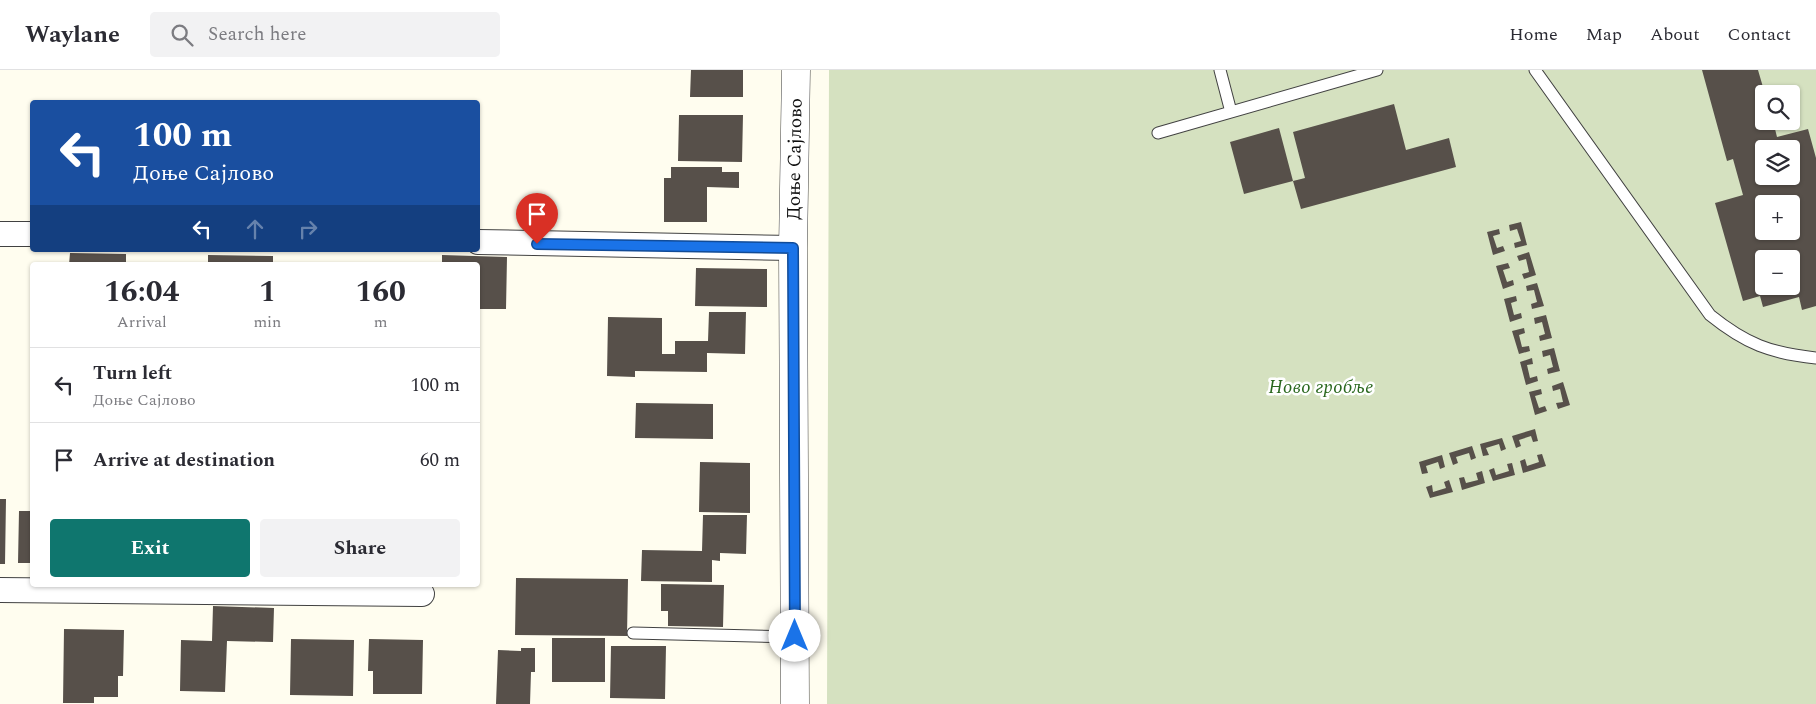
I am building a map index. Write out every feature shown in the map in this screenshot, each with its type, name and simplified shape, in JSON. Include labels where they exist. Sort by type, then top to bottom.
[{"type":"street","name":"Доње Сајлово","points":[[795,704],[793,248],[796,70]]},
{"type":"street","points":[[0,234],[30,234]]},
{"type":"street","points":[[480,242],[793,248]]},
{"type":"street","points":[[0,590],[422,594]]},
{"type":"lane","points":[[1220,70],[1231,112]]},
{"type":"lane","points":[[1158,133],[1377,70]]},
{"type":"lane","points":[[1535,70],[1710,315],[1747,341],[1768,350],[1816,358]]},
{"type":"lane","points":[[633,633],[795,636]]},
{"type":"green space","name":"Ново гробље","points":[[829,70],[1816,70],[1816,704],[827,704]]},
{"type":"building","points":[[691,70],[743,70],[743,97],[690,97]]},
{"type":"building","points":[[1702,70],[1758,70],[1762,85],[1755,85],[1755,130],[1775,130],[1777,137],[1808,129],[1816,158],[1816,306],[1802,310],[1799,297],[1763,307],[1760,296],[1743,301],[1715,203],[1743,195],[1733,159],[1727,161]]},
{"type":"building","points":[[1394,104],[1406,150],[1449,138],[1456,167],[1301,209],[1293,181],[1305,178],[1293,132]]},
{"type":"building","points":[[679,115],[743,115],[742,162],[678,161]]},
{"type":"building","points":[[1279,128],[1293,181],[1244,194],[1230,142]]},
{"type":"building","points":[[671,167],[722,167],[722,172],[739,172],[739,188],[707,187],[707,222],[664,222],[664,178],[671,178]]},
{"type":"building","points":[[1521,222],[1527,245],[1515,248],[1514,243],[1521,241],[1517,229],[1510,231],[1509,225]]},
{"type":"building","points":[[1499,229],[1500,234],[1493,236],[1497,248],[1503,246],[1505,251],[1493,255],[1487,232]]},
{"type":"building","points":[[1529,252],[1536,275],[1524,279],[1522,274],[1529,272],[1526,259],[1519,261],[1517,256]]},
{"type":"building","points":[[70,253],[126,254],[126,262],[69,262]]},
{"type":"building","points":[[208,255],[273,256],[273,262],[208,262]]},
{"type":"building","points":[[442,255],[507,257],[506,309],[480,309],[480,262],[442,262]]},
{"type":"building","points":[[1508,263],[1510,268],[1503,270],[1507,282],[1513,280],[1514,285],[1503,289],[1496,266]]},
{"type":"building","points":[[696,268],[767,269],[767,307],[695,306]]},
{"type":"building","points":[[1537,283],[1544,306],[1532,309],[1531,304],[1537,302],[1534,290],[1527,291],[1526,286]]},
{"type":"building","points":[[1516,296],[1517,301],[1511,303],[1514,315],[1521,313],[1522,318],[1510,322],[1504,299]]},
{"type":"building","points":[[709,312],[746,312],[745,354],[707,353],[707,372],[635,371],[635,377],[607,376],[608,317],[662,318],[662,354],[675,354],[675,341],[708,341]]},
{"type":"building","points":[[1546,315],[1552,338],[1540,341],[1539,336],[1545,334],[1542,322],[1535,324],[1534,318]]},
{"type":"building","points":[[1524,328],[1525,333],[1519,335],[1522,347],[1529,346],[1530,351],[1519,354],[1512,331]]},
{"type":"building","points":[[1554,348],[1560,371],[1548,374],[1547,369],[1553,367],[1550,355],[1543,357],[1542,351]]},
{"type":"building","points":[[1532,358],[1533,364],[1527,365],[1530,378],[1537,376],[1538,381],[1526,385],[1520,362]]},
{"type":"building","points":[[1563,382],[1570,405],[1558,409],[1556,403],[1563,402],[1560,389],[1553,391],[1552,386]]},
{"type":"building","points":[[1541,389],[1542,394],[1535,396],[1539,408],[1545,406],[1547,411],[1535,415],[1529,392]]},
{"type":"building","points":[[636,403],[713,404],[713,439],[635,438]]},
{"type":"building","points":[[1535,429],[1538,441],[1533,442],[1531,436],[1519,440],[1521,446],[1516,448],[1512,436]]},
{"type":"building","points":[[1502,438],[1506,449],[1501,451],[1499,444],[1486,448],[1489,455],[1483,456],[1480,444]]},
{"type":"building","points":[[1472,446],[1476,458],[1471,460],[1469,453],[1456,457],[1458,463],[1453,465],[1449,453]]},
{"type":"building","points":[[1542,454],[1546,466],[1523,473],[1520,461],[1525,459],[1527,466],[1539,462],[1537,455]]},
{"type":"building","points":[[1442,455],[1445,467],[1440,469],[1438,462],[1426,466],[1428,473],[1422,474],[1419,462]]},
{"type":"building","points":[[700,462],[750,463],[750,513],[699,512]]},
{"type":"building","points":[[1512,463],[1515,475],[1493,481],[1489,470],[1494,468],[1496,475],[1509,471],[1507,464]]},
{"type":"building","points":[[1482,471],[1485,483],[1462,490],[1459,478],[1464,477],[1466,483],[1478,480],[1476,473]]},
{"type":"building","points":[[1449,480],[1453,492],[1430,498],[1426,487],[1432,485],[1433,492],[1446,488],[1444,482]]},
{"type":"building","points":[[0,499],[6,499],[5,564],[0,564]]},
{"type":"building","points":[[19,511],[30,511],[30,563],[18,563]]},
{"type":"building","points":[[703,515],[747,515],[746,554],[720,553],[720,561],[712,560],[712,582],[641,581],[642,550],[702,551]]},
{"type":"building","points":[[516,578],[628,579],[627,636],[515,635]]},
{"type":"building","points":[[661,584],[724,585],[723,627],[668,626],[668,611],[661,611]]},
{"type":"building","points":[[213,606],[274,608],[273,642],[227,641],[225,692],[180,691],[181,640],[212,641]]},
{"type":"building","points":[[64,629],[124,630],[123,676],[118,676],[118,697],[94,697],[94,703],[63,703]]},
{"type":"building","points":[[552,638],[605,638],[605,682],[552,682]]},
{"type":"building","points":[[291,639],[354,640],[353,696],[290,695]]},
{"type":"building","points":[[369,639],[423,640],[422,694],[373,694],[373,671],[368,671]]},
{"type":"building","points":[[611,646],[666,646],[665,699],[610,698]]},
{"type":"building","points":[[521,648],[535,648],[535,672],[531,672],[530,704],[496,704],[498,650],[521,651]]},
{"type":"route","points":[[537,244],[793,248],[795,636]]}]
